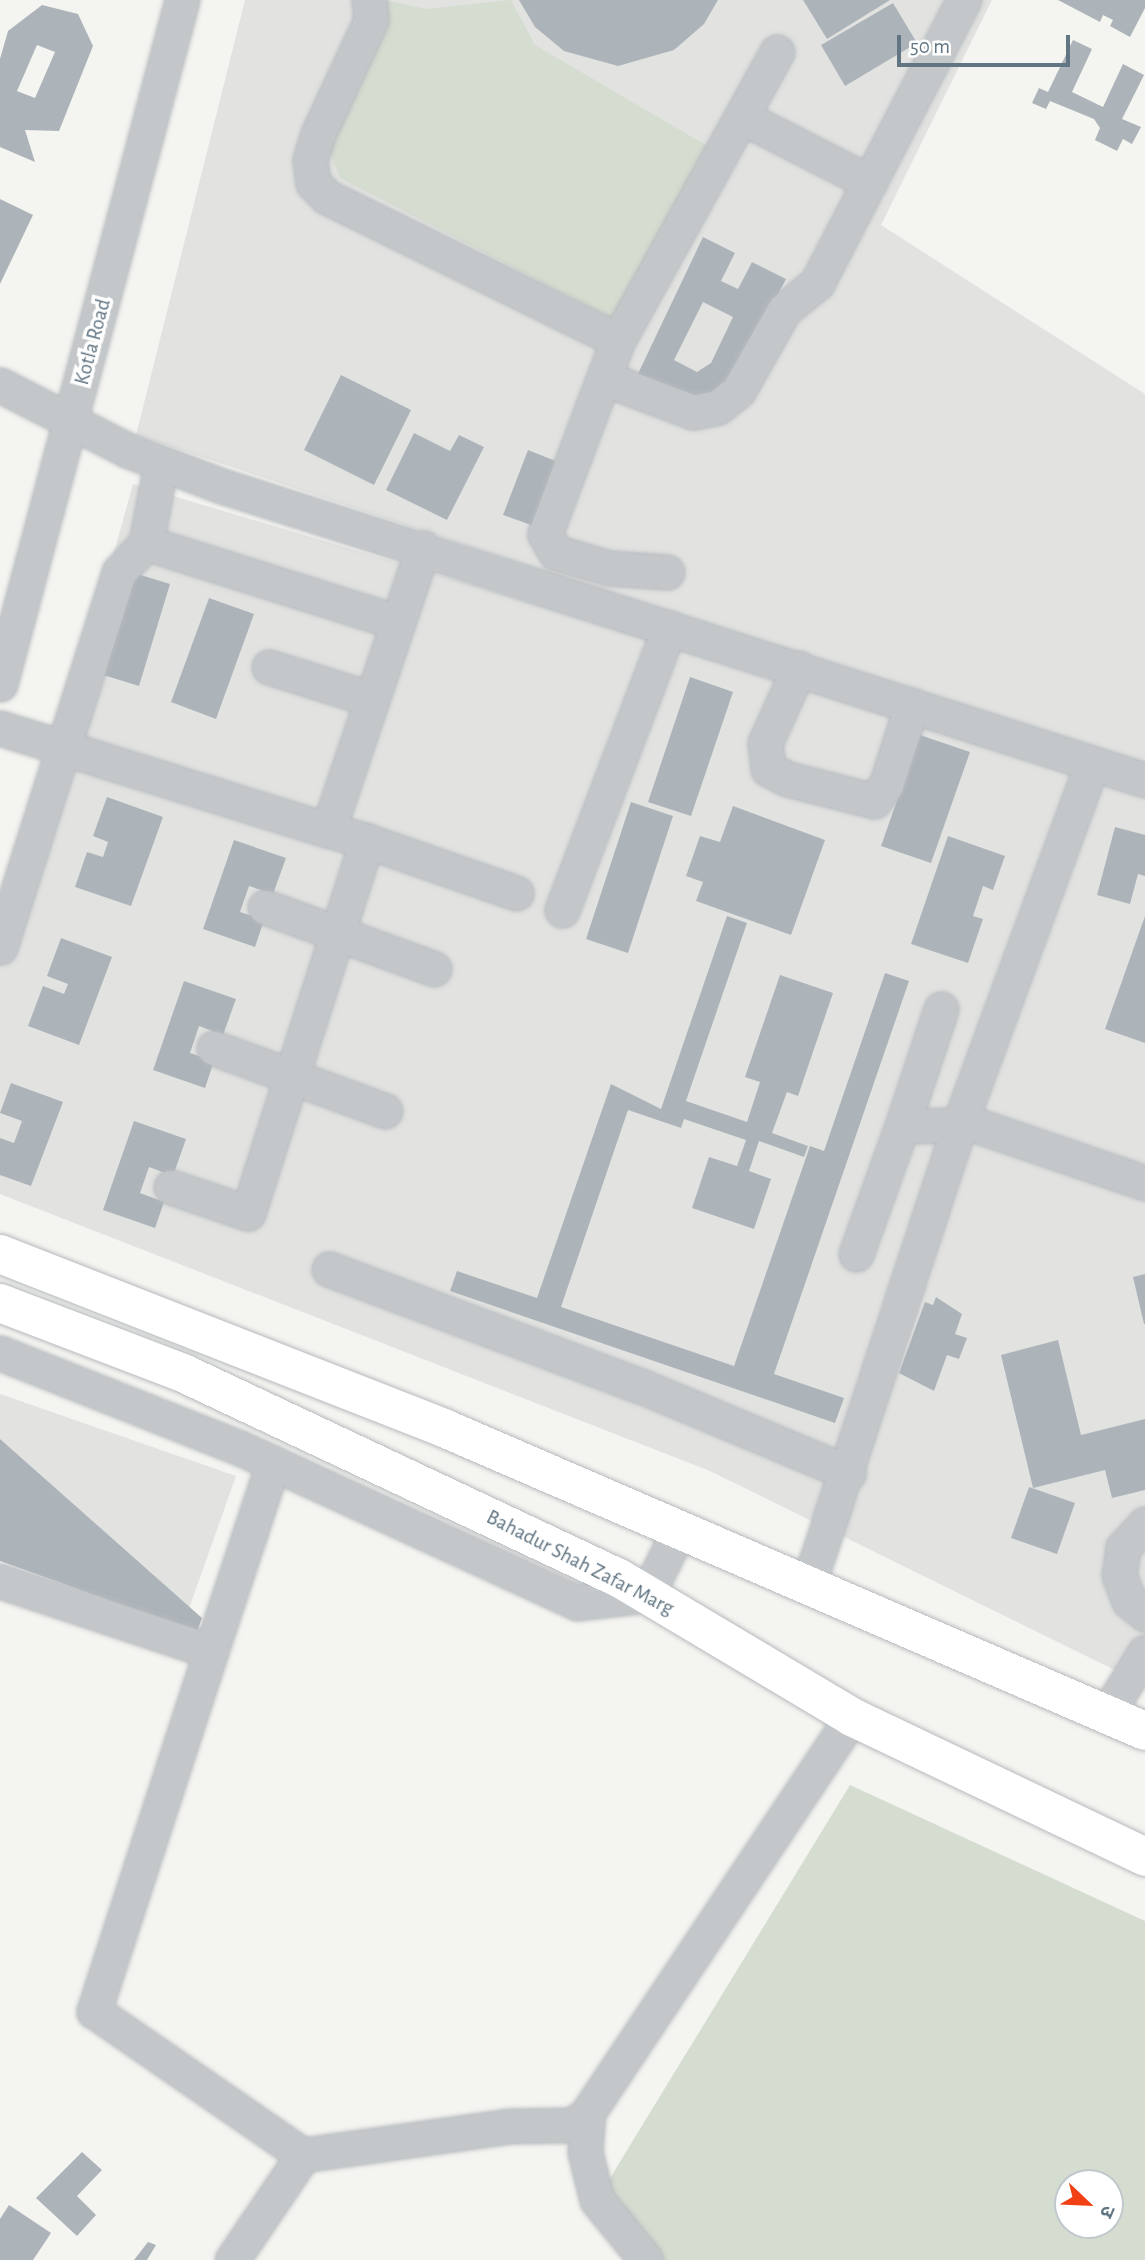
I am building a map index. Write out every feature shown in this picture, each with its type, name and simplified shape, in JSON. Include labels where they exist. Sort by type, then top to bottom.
[{"type":"main road","points":[[0,1254],[260,1352],[809,1583],[1108,1712],[1145,1731]]},
{"type":"main road","name":"Bahadur Shah Zafar Marg","points":[[0,1303],[183,1373],[647,1595],[852,1717],[1145,1857]]},
{"type":"street","points":[[369,0],[371,20],[318,134],[310,161],[313,183],[327,197],[618,340]]},
{"type":"street","points":[[606,379],[681,411],[706,410],[728,400],[752,372],[784,310],[817,283],[964,0]]},
{"type":"street","name":"Kotla Road","points":[[0,684],[73,421],[176,2]]},
{"type":"street","points":[[667,572],[609,568],[555,552],[544,540],[606,379],[618,340],[778,52]]},
{"type":"street","points":[[742,117],[869,182]]},
{"type":"street","points":[[0,384],[161,464],[1145,780]]},
{"type":"street","points":[[0,947],[67,752],[119,572],[146,543],[161,464]]},
{"type":"street","points":[[146,543],[397,622]]},
{"type":"street","points":[[328,830],[422,548]]},
{"type":"street","points":[[562,909],[668,628]]},
{"type":"street","points":[[269,667],[371,699]]},
{"type":"street","points":[[799,668],[764,751],[768,769],[788,779],[874,801],[886,785],[912,705]]},
{"type":"street","points":[[0,728],[67,752],[367,842],[516,893]]},
{"type":"street","points":[[809,1583],[849,1473],[960,1122],[1092,763]]},
{"type":"street","points":[[171,1187],[248,1213],[367,842]]},
{"type":"street","points":[[265,907],[434,970]]},
{"type":"street","points":[[856,1254],[941,1009]]},
{"type":"street","points":[[214,1048],[385,1111]]},
{"type":"street","points":[[902,1126],[960,1122],[1145,1183]]},
{"type":"street","points":[[330,1269],[641,1386],[849,1473]]},
{"type":"street","points":[[0,1353],[273,1463],[555,1597],[601,1605],[647,1595],[679,1530]]},
{"type":"street","points":[[273,1463],[94,2011],[303,2155],[509,2126],[570,2125],[588,2112],[852,1717]]},
{"type":"street","points":[[1145,1524],[1123,1548],[1119,1575],[1129,1601],[1145,1614]]},
{"type":"street","points":[[0,1581],[211,1651]]},
{"type":"street","points":[[1108,1712],[1145,1652]]},
{"type":"street","points":[[588,2112],[585,2152],[597,2200],[646,2260]]},
{"type":"street","points":[[232,2260],[303,2155]]},
{"type":"shaded area","points":[[245,0],[992,0],[881,225],[1145,394],[1145,1685],[710,1471],[0,1194],[0,963],[133,484],[670,644],[683,618],[136,435]]},
{"type":"shaded area","points":[[385,0],[426,9],[511,0],[535,45],[716,151],[621,323],[340,178],[328,149]]},
{"type":"shaded area","points":[[0,1394],[236,1476],[186,1617],[0,1553]]},
{"type":"shaded area","points":[[850,1785],[1145,1921],[1145,2260],[651,2260],[604,2188]]},
{"type":"building","points":[[519,0],[718,0],[704,24],[674,50],[618,66],[564,51],[535,27]]},
{"type":"building","points":[[803,0],[890,0],[827,39]]},
{"type":"building","points":[[1058,0],[1145,0],[1145,8],[1130,37],[1110,26],[1113,20],[1103,15],[1100,22]]},
{"type":"building","points":[[893,3],[917,43],[845,86],[821,45]]},
{"type":"building","points":[[42,5],[78,14],[93,46],[59,131],[25,130],[35,162],[0,147],[0,59],[8,31]],"holes":[[[37,45],[55,52],[35,98],[17,91]]]},
{"type":"building","points":[[1073,40],[1092,49],[1072,92],[1103,107],[1123,64],[1144,75],[1122,119],[1141,127],[1132,144],[1123,139],[1117,151],[1095,140],[1100,128],[1094,119],[1050,101],[1046,109],[1032,103],[1039,88],[1048,92]]},
{"type":"building","points":[[0,199],[33,215],[0,284]]},
{"type":"building","points":[[703,237],[735,253],[721,281],[738,289],[752,262],[786,279],[724,397],[697,404],[636,378]],"holes":[[[703,302],[733,317],[711,363],[697,372],[674,360]]]},
{"type":"building","points":[[341,375],[411,410],[374,485],[304,450]]},
{"type":"building","points":[[414,433],[450,451],[459,435],[484,447],[447,520],[386,490]]},
{"type":"building","points":[[528,450],[558,462],[534,526],[503,515]]},
{"type":"building","points":[[131,572],[170,584],[139,686],[100,674]]},
{"type":"building","points":[[209,598],[254,614],[216,719],[171,702]]},
{"type":"building","points":[[690,677],[733,692],[691,816],[648,802]]},
{"type":"building","points":[[920,735],[970,752],[931,863],[881,846]]},
{"type":"building","points":[[107,797],[163,817],[131,906],[75,887],[87,852],[103,857],[108,842],[93,836]]},
{"type":"building","points":[[631,802],[673,816],[628,953],[586,939]]},
{"type":"building","points":[[733,806],[825,840],[791,935],[696,901],[703,882],[686,876],[700,836],[720,842]]},
{"type":"building","points":[[1115,827],[1145,835],[1145,876],[1138,874],[1130,904],[1097,895]]},
{"type":"building","points":[[948,836],[1005,856],[993,890],[983,886],[973,916],[983,919],[968,963],[911,944]]},
{"type":"building","points":[[234,840],[286,858],[273,894],[249,886],[240,912],[264,920],[255,947],[203,929]]},
{"type":"building","points":[[727,916],[747,923],[686,1101],[747,1122],[760,1082],[745,1077],[780,975],[833,993],[798,1096],[787,1092],[772,1133],[808,1146],[804,1157],[759,1141],[749,1171],[771,1179],[754,1229],[692,1208],[709,1157],[737,1166],[746,1140],[684,1119],[681,1128],[628,1110],[561,1307],[734,1366],[810,1146],[824,1151],[885,973],[909,981],[774,1374],[844,1398],[835,1423],[450,1291],[457,1271],[537,1298],[611,1084],[661,1109]]},
{"type":"building","points":[[1145,916],[1145,1043],[1105,1029]]},
{"type":"building","points":[[61,938],[112,957],[79,1045],[28,1026],[43,986],[64,994],[68,984],[47,976]]},
{"type":"building","points":[[184,981],[236,999],[223,1035],[199,1026],[190,1053],[214,1061],[205,1088],[153,1070]]},
{"type":"building","points":[[11,1083],[63,1102],[31,1186],[0,1175],[0,1138],[14,1143],[22,1121],[0,1113]]},
{"type":"building","points":[[134,1121],[186,1139],[173,1176],[149,1167],[140,1193],[164,1202],[155,1228],[103,1210]]},
{"type":"building","points":[[1145,1274],[1145,1324],[1144,1324],[1133,1277]]},
{"type":"building","points":[[936,1297],[962,1314],[955,1334],[967,1338],[959,1359],[947,1355],[934,1391],[899,1373],[925,1302],[933,1305]]},
{"type":"building","points":[[1058,1340],[1081,1435],[1145,1419],[1145,1490],[1112,1498],[1105,1470],[1033,1488],[1001,1355]]},
{"type":"building","points":[[0,1439],[202,1618],[197,1632],[0,1561]]},
{"type":"building","points":[[1029,1487],[1075,1503],[1057,1554],[1011,1538]]},
{"type":"building","points":[[82,2152],[102,2170],[77,2196],[96,2215],[77,2236],[36,2198]]},
{"type":"building","points":[[9,2205],[51,2233],[33,2260],[0,2260],[0,2219]]},
{"type":"building","points":[[148,2242],[156,2245],[147,2260],[134,2260]]}]
